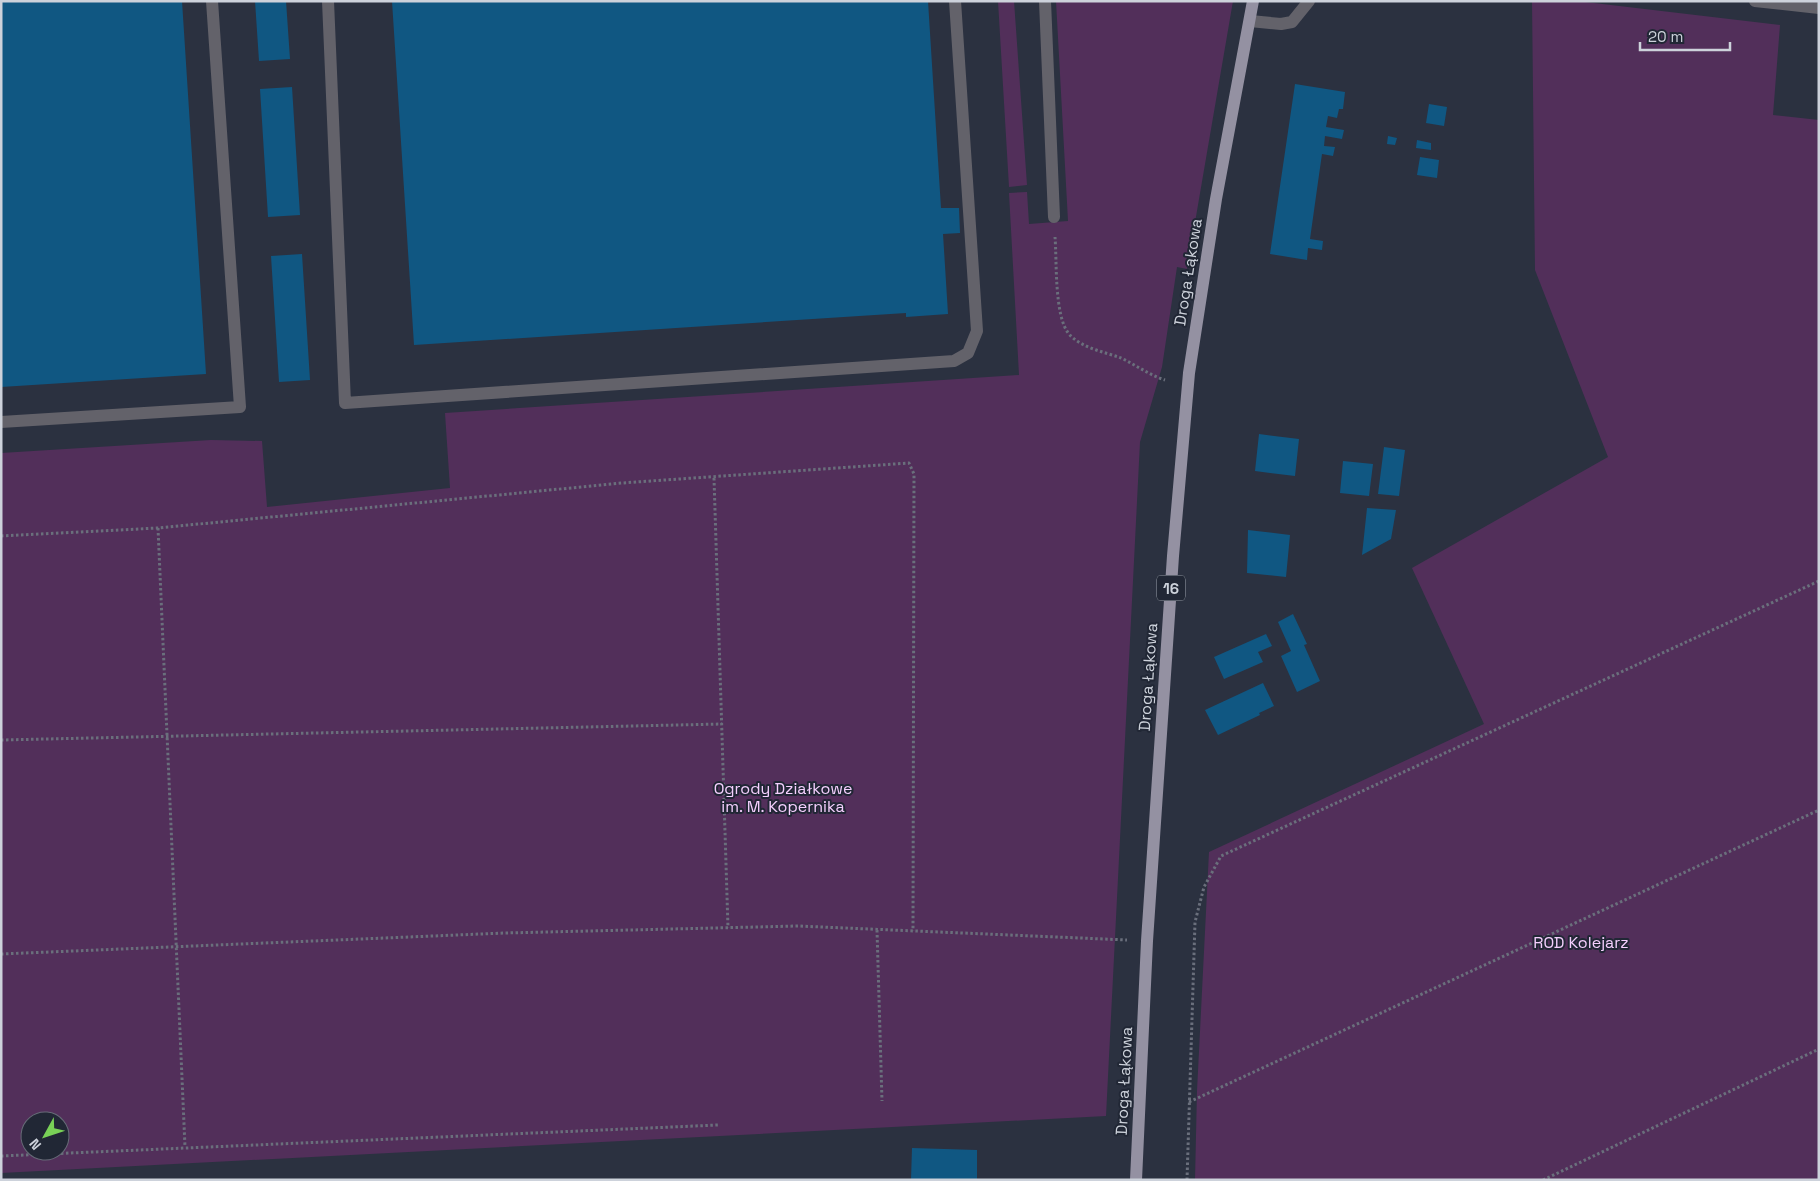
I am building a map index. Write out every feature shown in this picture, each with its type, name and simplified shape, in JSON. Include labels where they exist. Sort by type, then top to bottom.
[{"type":"main road","name":"Droga Łąkowa","points":[[1136,1180],[1147,941],[1173,556],[1189,372],[1216,199],[1253,1]]},
{"type":"lane","points":[[1,422],[240,406],[212,1]]},
{"type":"lane","points":[[328,1],[345,403],[954,361],[968,353],[977,331],[955,1]]},
{"type":"lane","points":[[1045,1],[1054,217]]},
{"type":"lane","points":[[1250,21],[1282,24],[1292,22],[1309,1]]},
{"type":"lane","points":[[1754,1],[1819,8]]},
{"type":"path","points":[[1054,217],[1060,316],[1069,334],[1089,347],[1123,359],[1148,374],[1165,380]]},
{"type":"path","points":[[1,536],[158,528],[622,483],[908,463],[914,474],[913,931]]},
{"type":"path","points":[[714,478],[728,928]]},
{"type":"path","points":[[158,528],[185,1147]]},
{"type":"path","points":[[1187,1180],[1195,922],[1204,887],[1221,856],[1819,581]]},
{"type":"path","points":[[1,740],[167,738],[722,724]]},
{"type":"path","points":[[1189,1102],[1819,810]]},
{"type":"path","points":[[1,954],[505,934],[798,926],[1147,941]]},
{"type":"path","points":[[877,930],[882,1101]]},
{"type":"path","points":[[1543,1180],[1819,1049]]},
{"type":"path","points":[[1,1156],[718,1125]]},
{"type":"green space","points":[[998,1],[1014,1],[1027,185],[1009,187]]},
{"type":"green space","name":"Ogrody Działkowe im. M. Kopernika","points":[[1056,1],[1233,1],[1187,269],[1177,267],[1162,367],[1140,442],[1106,1116],[1,1173],[1,453],[211,440],[262,441],[267,507],[450,488],[445,413],[1019,375],[1009,193],[1027,192],[1029,224],[1068,221]]},
{"type":"green space","name":"ROD Kolejarz","points":[[1532,1],[1577,1],[1780,25],[1773,115],[1819,120],[1819,1180],[1195,1180],[1197,1091],[1209,852],[1484,724],[1412,568],[1608,457],[1535,270]]},
{"type":"building","points":[[1,1],[182,1],[206,374],[1,387]]},
{"type":"building","points":[[255,1],[286,1],[290,59],[259,61]]},
{"type":"building","points":[[392,1],[928,1],[941,208],[959,208],[960,233],[943,234],[948,314],[906,317],[906,313],[414,345]]},
{"type":"building","points":[[1295,84],[1345,92],[1343,109],[1339,109],[1337,118],[1328,116],[1326,127],[1344,130],[1342,139],[1325,136],[1324,146],[1335,147],[1333,156],[1322,154],[1310,239],[1323,241],[1322,250],[1308,248],[1307,260],[1270,254]]},
{"type":"building","points":[[292,87],[300,215],[268,217],[260,89]]},
{"type":"building","points":[[1429,104],[1447,107],[1444,126],[1426,123]]},
{"type":"building","points":[[1388,136],[1397,138],[1395,145],[1387,144]]},
{"type":"building","points":[[1417,140],[1431,143],[1431,150],[1416,148]]},
{"type":"building","points":[[1420,157],[1439,160],[1437,178],[1417,175]]},
{"type":"building","points":[[302,254],[310,380],[279,382],[271,256]]},
{"type":"building","points":[[1259,434],[1299,439],[1295,476],[1255,471]]},
{"type":"building","points":[[1384,447],[1405,450],[1399,496],[1378,494]]},
{"type":"building","points":[[1343,461],[1373,464],[1369,496],[1340,493]]},
{"type":"building","points":[[1367,508],[1396,510],[1391,539],[1362,555]]},
{"type":"building","points":[[1248,530],[1290,535],[1286,577],[1247,573]]},
{"type":"building","points":[[1293,614],[1307,644],[1304,645],[1320,681],[1297,692],[1281,656],[1291,651],[1278,622]]},
{"type":"building","points":[[1266,634],[1272,646],[1258,652],[1263,662],[1224,679],[1214,657]]},
{"type":"building","points":[[1263,683],[1274,706],[1259,713],[1260,715],[1218,735],[1205,710]]},
{"type":"building","points":[[912,1148],[977,1150],[977,1180],[911,1180]]}]
